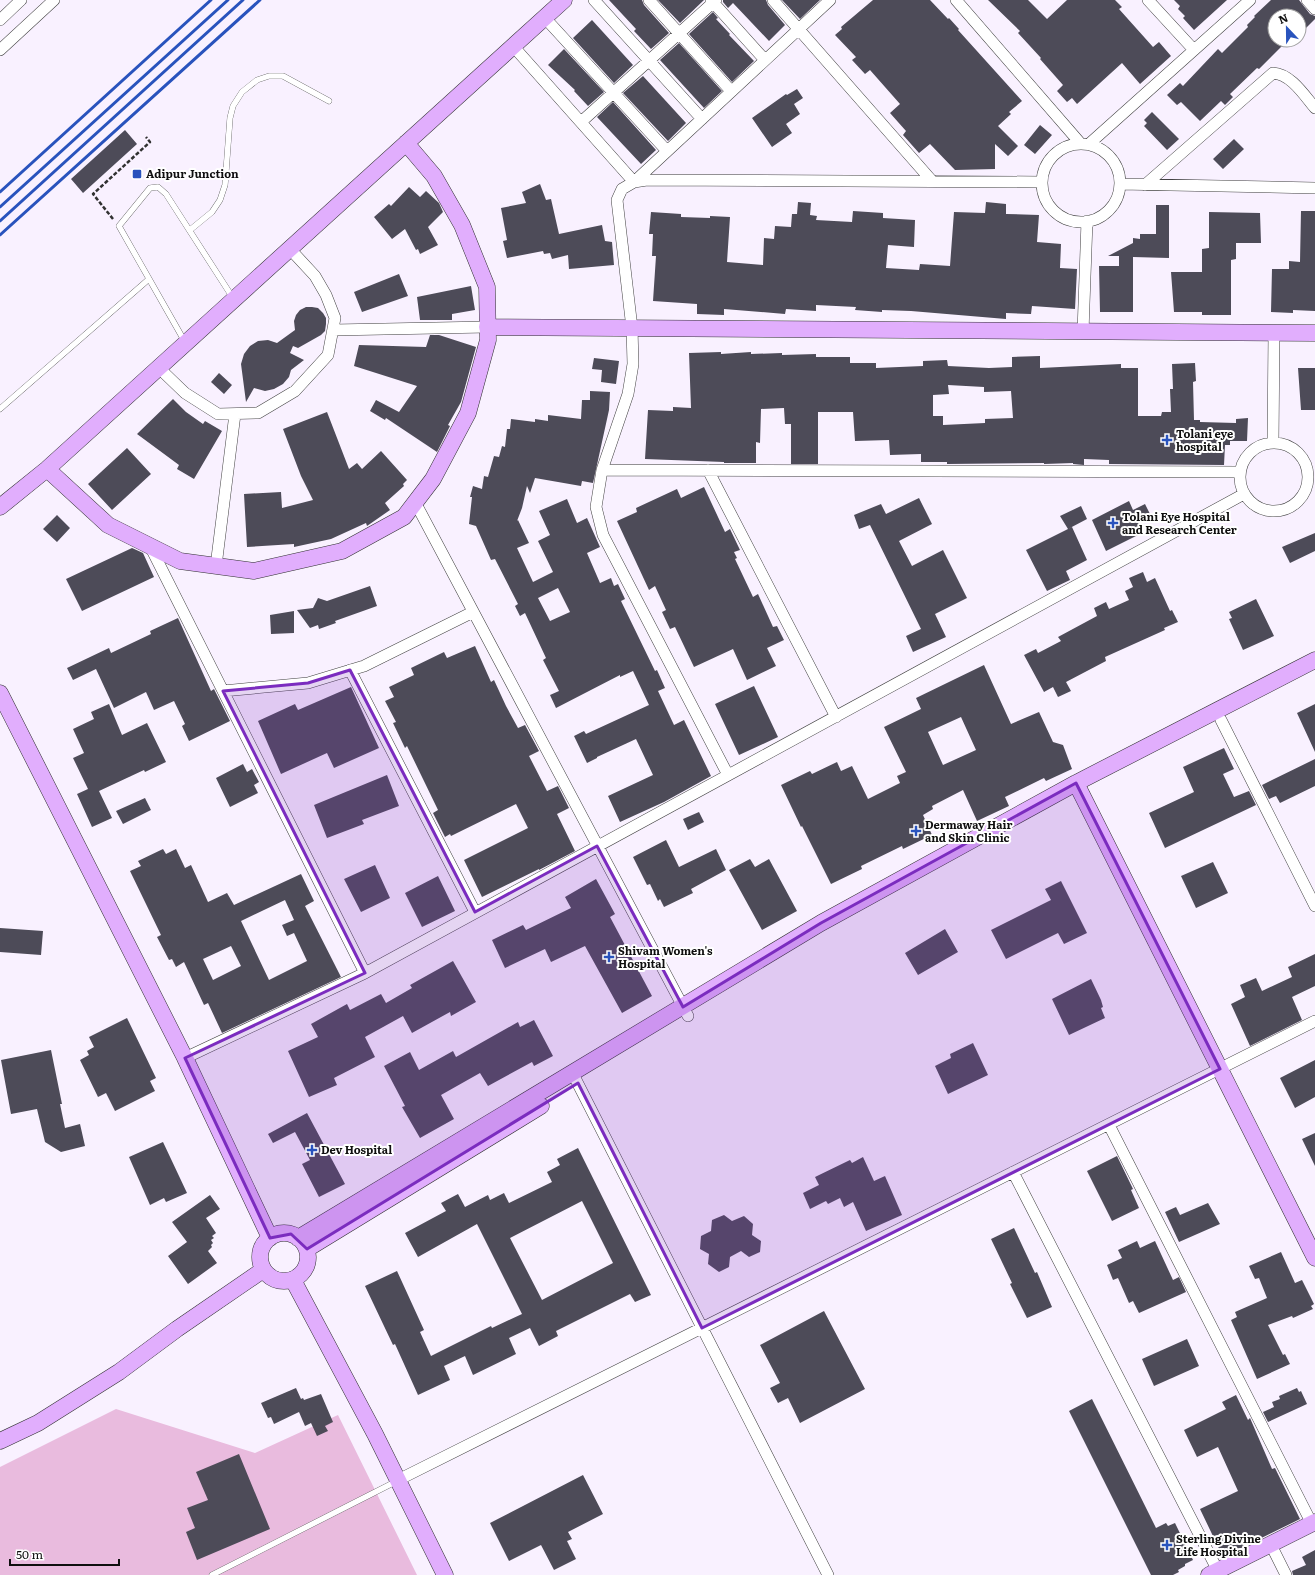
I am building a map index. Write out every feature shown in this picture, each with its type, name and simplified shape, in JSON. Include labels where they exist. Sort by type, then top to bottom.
[{"type":"street","points":[[2,14],[21,0]]},
{"type":"street","points":[[0,50],[54,0]]},
{"type":"street","points":[[0,507],[48,469],[564,0]]},
{"type":"street","points":[[594,0],[702,119]]},
{"type":"street","points":[[649,0],[731,92]]},
{"type":"street","points":[[773,0],[932,181]]},
{"type":"street","points":[[728,775],[603,535],[596,507],[602,470],[628,394],[633,364],[632,328],[617,200],[622,190],[634,182],[830,0]]},
{"type":"street","points":[[956,0],[1085,144]]},
{"type":"street","points":[[1148,0],[1194,50]]},
{"type":"street","points":[[1085,144],[1250,0]]},
{"type":"street","points":[[1307,0],[1315,9]]},
{"type":"street","points":[[581,122],[714,1],[765,60]]},
{"type":"street","points":[[544,18],[667,151]]},
{"type":"street","points":[[513,46],[634,182]]},
{"type":"street","points":[[1145,185],[1273,73],[1282,73],[1290,79],[1315,108]]},
{"type":"street","points":[[48,469],[108,525],[180,561],[216,566],[254,571],[342,551],[404,517],[433,479],[468,413],[488,340],[487,287],[462,225],[434,176],[406,143]]},
{"type":"street","points":[[1075,144],[1085,144],[1104,151],[1112,159],[1120,177],[1119,191],[1113,206],[1102,216],[1087,221],[1075,222],[1058,214],[1047,202],[1042,189],[1042,182],[1042,176],[1049,160],[1059,150],[1075,144]]},
{"type":"street","points":[[634,182],[647,180],[1042,182]]},
{"type":"street","points":[[1120,184],[1315,188]]},
{"type":"street","points":[[1083,332],[1087,221]]},
{"type":"street","points":[[159,368],[185,393],[218,414],[258,413],[295,391],[328,355],[335,318],[326,295],[314,276],[290,249]]},
{"type":"street","points":[[333,330],[487,327],[1315,334]]},
{"type":"street","points":[[1273,443],[1274,333]]},
{"type":"street","points":[[216,566],[235,414]]},
{"type":"street","points":[[1273,443],[1288,446],[1298,453],[1311,477],[1305,491],[1298,501],[1286,509],[1274,511],[1262,509],[1250,502],[1244,494],[1239,478],[1240,472],[1249,454],[1261,446],[1273,443]]},
{"type":"street","points":[[602,470],[1240,472]]},
{"type":"street","points":[[708,470],[836,717]]},
{"type":"street","points":[[185,1058],[365,973],[1244,494]]},
{"type":"street","points":[[415,502],[685,1012]]},
{"type":"street","points":[[150,546],[365,973]]},
{"type":"street","points":[[223,691],[308,683],[364,666],[473,612]]},
{"type":"street","points":[[302,1243],[685,1012],[1078,788],[1315,660]]},
{"type":"street","points":[[350,670],[475,912]]},
{"type":"street","points":[[1078,788],[1221,720],[1315,672]]},
{"type":"street","points":[[0,693],[185,1058],[270,1238]]},
{"type":"street","points":[[1221,720],[1315,906]]},
{"type":"street","points":[[1078,788],[1315,1258]]},
{"type":"street","points":[[398,1480],[1315,1021]]},
{"type":"street","points":[[575,1078],[828,1575]]},
{"type":"street","points":[[1014,1172],[1213,1573],[1271,1545],[1314,1523],[1109,1125]]},
{"type":"street","points":[[282,1233],[291,1234],[302,1243],[308,1260],[300,1275],[293,1280],[276,1280],[263,1270],[260,1263],[260,1254],[262,1246],[270,1238],[274,1235],[282,1233]]},
{"type":"street","points":[[0,1441],[38,1423],[119,1372],[160,1341],[263,1270]]},
{"type":"street","points":[[293,1280],[398,1480],[445,1575]]},
{"type":"street","points":[[1271,1545],[1286,1575]]},
{"type":"lane","points":[[190,230],[212,212],[220,200],[225,185],[230,118],[233,106],[242,92],[257,80],[269,76],[283,76],[329,101]]},
{"type":"lane","points":[[186,343],[119,226],[150,188],[158,187],[166,194],[234,300]]},
{"type":"lane","points":[[0,409],[149,279]]},
{"type":"lane","points":[[212,1575],[398,1480]]},
{"type":"path","points":[[119,226],[93,194],[150,142],[146,137]]},
{"type":"highlighted area","points":[[350,670],[475,912],[597,846],[683,1007],[821,923],[1076,783],[1220,1069],[702,1328],[578,1083],[307,1249],[291,1234],[270,1238],[185,1058],[365,973],[223,691],[308,683]]},
{"type":"shaded area","points":[[116,1409],[255,1453],[338,1415],[417,1575],[0,1575],[0,1467]]},
{"type":"building","points":[[609,0],[642,0],[644,5],[669,33],[651,49],[634,31],[636,29]]},
{"type":"building","points":[[658,0],[704,0],[680,23]]},
{"type":"building","points":[[723,0],[766,0],[768,5],[785,25],[769,41],[733,3],[728,8]]},
{"type":"building","points":[[782,0],[820,0],[800,19]]},
{"type":"building","points":[[873,0],[930,0],[948,19],[949,18],[1022,101],[1009,112],[1011,114],[998,126],[1018,146],[1008,156],[995,144],[995,169],[955,170],[930,144],[919,153],[903,135],[906,131],[890,113],[900,104],[870,70],[865,74],[852,60],[856,57],[835,35],[842,29],[841,27]]},
{"type":"building","points":[[988,0],[1028,0],[1047,19],[1067,0],[1115,0],[1122,7],[1119,9],[1153,47],[1159,42],[1171,56],[1140,84],[1122,63],[1077,104],[1072,98],[1067,102],[1057,91],[1063,85],[1018,33],[1020,31]]},
{"type":"building","points":[[1174,0],[1227,0],[1194,30],[1183,18],[1185,16],[1178,9],[1180,6]]},
{"type":"building","points":[[1271,0],[1299,0],[1305,8],[1267,8],[1267,48],[1280,48],[1259,69],[1257,68],[1230,94],[1233,97],[1225,105],[1221,101],[1200,121],[1181,102],[1177,105],[1167,95],[1180,83],[1183,86],[1218,49],[1222,53],[1248,27],[1247,25],[1255,17],[1254,16]]},
{"type":"building","points":[[1307,10],[1310,14],[1315,16],[1315,19],[1307,27]]},
{"type":"building","points":[[713,12],[718,18],[716,19],[730,34],[729,35],[754,61],[732,82],[689,34]]},
{"type":"building","points":[[592,20],[633,65],[614,83],[573,38]]},
{"type":"building","points":[[679,43],[722,91],[704,108],[660,60]]},
{"type":"building","points":[[564,49],[604,92],[588,106],[574,91],[575,90],[548,65]]},
{"type":"building","points":[[643,76],[686,123],[668,141],[623,93]]},
{"type":"building","points":[[797,89],[803,98],[794,104],[800,114],[786,124],[792,133],[772,147],[752,118],[786,94],[787,95]]},
{"type":"building","points":[[613,102],[656,150],[641,164],[597,117]]},
{"type":"building","points":[[1152,112],[1179,139],[1167,150],[1144,126],[1147,123],[1144,120]]},
{"type":"building","points":[[1040,125],[1052,135],[1035,154],[1024,145]]},
{"type":"building","points":[[125,130],[137,144],[83,193],[71,179]]},
{"type":"building","points":[[1234,139],[1244,149],[1223,169],[1213,159]]},
{"type":"building","points":[[540,184],[546,200],[551,199],[559,234],[602,225],[605,241],[612,242],[614,265],[569,269],[568,255],[552,259],[550,253],[544,254],[543,251],[507,258],[503,241],[507,240],[501,208],[526,203],[522,192]]},
{"type":"building","points":[[409,187],[420,197],[426,191],[439,203],[443,212],[428,227],[438,245],[420,254],[418,249],[416,250],[405,229],[392,239],[374,217],[389,204],[391,206]]},
{"type":"building","points":[[798,202],[811,203],[810,215],[817,216],[816,220],[852,222],[853,211],[883,213],[883,218],[915,220],[914,247],[888,245],[886,268],[919,270],[920,264],[950,266],[954,212],[985,213],[986,202],[1006,204],[1006,214],[1039,215],[1037,242],[1061,244],[1060,268],[1077,269],[1075,309],[1032,306],[1031,314],[1006,313],[1006,319],[911,311],[882,310],[882,312],[855,310],[856,307],[816,305],[816,311],[786,309],[785,314],[724,309],[724,315],[697,314],[697,304],[653,301],[656,256],[652,256],[653,234],[649,234],[651,212],[681,214],[681,217],[730,217],[727,262],[763,265],[764,238],[774,239],[775,226],[791,227],[792,214],[797,214]]},
{"type":"building","points":[[1156,205],[1169,205],[1169,258],[1133,257],[1133,312],[1100,312],[1099,266],[1119,266],[1119,256],[1108,256],[1133,243],[1133,238],[1140,239],[1140,234],[1156,234]]},
{"type":"building","points":[[1301,211],[1315,211],[1315,311],[1293,310],[1293,313],[1271,312],[1272,269],[1289,269],[1289,261],[1300,262]]},
{"type":"building","points":[[1209,212],[1260,213],[1261,243],[1236,243],[1236,259],[1231,260],[1231,315],[1202,315],[1202,312],[1174,312],[1171,272],[1202,272],[1202,249],[1209,248]]},
{"type":"building","points":[[399,274],[408,296],[362,312],[354,292]]},
{"type":"building","points":[[471,286],[475,310],[452,314],[452,320],[420,320],[417,297]]},
{"type":"building","points":[[306,307],[318,308],[323,313],[326,318],[325,331],[321,335],[298,348],[293,346],[290,353],[304,360],[291,370],[289,377],[283,384],[274,389],[265,391],[254,388],[246,402],[241,364],[244,354],[250,346],[258,341],[268,340],[277,343],[295,330],[294,321],[296,315],[300,310]]},
{"type":"building","points":[[430,335],[439,335],[476,347],[461,402],[448,425],[450,426],[437,452],[386,418],[385,420],[370,411],[376,400],[399,412],[417,386],[354,366],[359,345],[426,347]]},
{"type":"building","points":[[721,352],[721,354],[751,352],[751,354],[782,353],[782,355],[816,354],[816,357],[850,357],[850,363],[876,363],[876,368],[923,366],[923,361],[947,360],[948,366],[989,368],[1012,367],[1012,357],[1040,356],[1040,368],[1121,364],[1121,368],[1138,368],[1138,416],[1161,416],[1162,412],[1171,412],[1170,389],[1173,389],[1172,364],[1195,363],[1196,381],[1193,382],[1194,420],[1200,420],[1200,422],[1236,423],[1236,419],[1248,418],[1247,441],[1230,441],[1230,445],[1225,445],[1224,465],[1109,464],[1109,460],[1084,459],[1084,465],[1073,463],[947,464],[947,462],[921,462],[921,454],[890,455],[889,440],[855,441],[853,412],[818,412],[818,464],[791,464],[791,424],[785,424],[784,408],[761,409],[760,443],[756,442],[756,463],[645,459],[648,410],[673,411],[673,407],[691,408],[689,353]],"holes":[[[948,385],[984,387],[984,392],[1011,391],[1013,418],[985,419],[985,423],[943,425],[943,416],[933,416],[933,395],[949,394]]]},
{"type":"building","points":[[594,358],[619,361],[616,384],[601,382],[602,370],[592,369]]},
{"type":"building","points":[[1298,368],[1315,368],[1315,410],[1301,410]]},
{"type":"building","points":[[219,373],[232,385],[224,394],[211,382]]},
{"type":"building","points":[[590,391],[610,392],[609,410],[593,483],[582,481],[581,486],[535,478],[530,493],[527,486],[522,508],[517,521],[518,520],[529,543],[517,548],[533,582],[553,572],[538,541],[550,535],[539,511],[567,499],[577,523],[587,518],[600,547],[587,553],[600,583],[611,578],[614,586],[618,584],[625,599],[621,601],[655,671],[657,670],[665,688],[658,691],[674,725],[684,720],[711,776],[664,802],[620,822],[608,796],[653,775],[636,739],[587,763],[574,736],[584,731],[586,734],[649,705],[633,671],[620,677],[620,675],[556,708],[550,695],[559,691],[543,660],[546,658],[525,613],[520,616],[515,606],[518,604],[495,559],[491,560],[476,526],[469,524],[472,497],[470,497],[473,486],[482,489],[484,476],[488,477],[494,456],[499,457],[502,446],[505,447],[507,429],[510,429],[511,419],[535,422],[535,419],[548,421],[548,415],[581,419],[582,400],[590,400]],"holes":[[[558,588],[570,612],[550,621],[538,598]]]},
{"type":"building","points":[[173,399],[186,412],[203,424],[205,421],[222,431],[194,479],[177,469],[179,465],[137,434]]},
{"type":"building","points":[[327,412],[349,469],[357,463],[362,469],[381,451],[407,480],[403,484],[404,486],[385,503],[390,510],[367,526],[366,523],[331,539],[294,547],[294,544],[247,547],[244,494],[281,492],[282,508],[313,500],[301,476],[283,429]]},
{"type":"building","points":[[127,448],[151,474],[112,510],[88,484]]},
{"type":"building","points":[[704,487],[725,532],[730,529],[740,550],[734,552],[737,558],[735,559],[753,597],[758,594],[773,627],[777,626],[784,640],[767,648],[776,666],[747,680],[733,649],[694,667],[675,627],[670,629],[662,612],[666,610],[655,586],[649,590],[617,521],[637,512],[636,508],[677,489],[681,498]]},
{"type":"building","points":[[919,498],[932,524],[899,541],[912,566],[943,550],[967,598],[935,614],[946,637],[913,652],[906,636],[921,629],[870,525],[859,529],[854,515],[881,504],[886,514]]},
{"type":"building","points":[[1129,501],[1133,510],[1145,504],[1150,514],[1138,520],[1144,532],[1106,551],[1092,520]]},
{"type":"building","points":[[1081,506],[1087,519],[1068,529],[1060,516]]},
{"type":"building","points":[[57,515],[70,528],[57,542],[43,529]]},
{"type":"building","points":[[1072,527],[1087,560],[1066,571],[1070,580],[1047,591],[1026,550]]},
{"type":"building","points":[[1315,533],[1315,551],[1290,563],[1282,547]]},
{"type":"building","points":[[132,548],[143,553],[154,577],[82,611],[66,579]]},
{"type":"building","points":[[1143,572],[1147,582],[1155,578],[1170,611],[1172,610],[1178,622],[1164,628],[1165,630],[1105,657],[1106,661],[1066,682],[1071,691],[1058,697],[1053,687],[1044,692],[1024,655],[1036,649],[1038,653],[1061,641],[1058,637],[1097,616],[1094,608],[1106,602],[1109,609],[1129,600],[1125,591],[1133,587],[1129,578]]},
{"type":"building","points":[[370,586],[377,606],[335,621],[336,623],[319,629],[318,625],[310,628],[297,610],[313,608],[318,598],[327,601]]},
{"type":"building","points":[[1256,599],[1274,636],[1243,650],[1229,619],[1232,618],[1229,612]]},
{"type":"building","points":[[294,611],[294,633],[271,634],[270,615]]},
{"type":"building","points":[[178,618],[211,691],[214,689],[230,721],[189,741],[182,726],[185,724],[174,701],[154,710],[146,692],[114,708],[96,669],[73,680],[67,668],[109,648],[111,653],[151,634],[150,631]]},
{"type":"building","points":[[475,646],[491,682],[494,680],[518,728],[525,725],[539,751],[529,756],[547,791],[558,786],[569,808],[557,814],[575,851],[482,897],[464,860],[528,828],[516,804],[451,836],[450,834],[445,837],[433,813],[438,810],[407,746],[405,748],[393,723],[396,722],[385,701],[394,697],[389,687],[414,675],[411,668],[444,652],[447,658]]},
{"type":"building","points":[[984,665],[1011,724],[1039,712],[1053,742],[1063,745],[1072,769],[1046,781],[1044,778],[1005,797],[1009,806],[977,821],[963,790],[932,806],[933,809],[923,815],[932,835],[903,849],[902,846],[861,866],[862,869],[831,884],[781,785],[810,771],[812,774],[837,762],[841,771],[852,766],[868,799],[900,783],[897,776],[906,772],[884,727],[921,709],[916,698]],"holes":[[[961,717],[976,750],[943,765],[928,732]]]},
{"type":"building","points":[[754,686],[778,737],[739,755],[715,704]]},
{"type":"building","points":[[351,687],[379,748],[334,768],[327,753],[281,774],[258,721],[295,704],[298,710]]},
{"type":"building","points":[[109,704],[122,735],[147,723],[166,762],[145,772],[144,770],[99,791],[112,818],[92,827],[77,794],[88,789],[73,758],[84,753],[73,729],[94,719],[91,712]]},
{"type":"building","points":[[1315,704],[1315,752],[1297,713]]},
{"type":"building","points":[[1224,748],[1234,769],[1223,774],[1234,797],[1249,791],[1256,805],[1165,848],[1149,813],[1194,792],[1183,767]]},
{"type":"building","points":[[1315,759],[1315,786],[1280,803],[1276,796],[1269,799],[1262,785]]},
{"type":"building","points":[[243,764],[247,772],[252,769],[259,782],[254,785],[258,793],[230,807],[216,778]]},
{"type":"building","points":[[387,775],[399,806],[362,820],[364,824],[327,838],[314,805]]},
{"type":"building","points":[[145,798],[151,810],[123,824],[116,811]]},
{"type":"building","points":[[699,812],[704,822],[688,830],[683,819]]},
{"type":"building","points":[[666,840],[679,867],[716,849],[726,870],[691,889],[693,893],[664,907],[660,899],[658,901],[650,884],[647,885],[633,857]]},
{"type":"building","points":[[163,849],[166,854],[176,849],[185,868],[191,865],[208,902],[227,893],[234,905],[301,874],[314,901],[305,906],[341,977],[222,1033],[208,1003],[204,1005],[184,962],[176,967],[172,959],[169,960],[157,937],[161,935],[130,871],[141,866],[138,861]],"holes":[[[285,900],[294,920],[282,925],[287,936],[294,933],[307,961],[269,980],[241,921]],[[231,946],[241,966],[213,980],[203,959]]]},
{"type":"building","points":[[750,859],[755,867],[769,859],[797,911],[762,930],[729,870]]},
{"type":"building","points":[[1213,862],[1228,893],[1196,908],[1181,876]]},
{"type":"building","points":[[375,865],[390,898],[361,912],[344,879]]},
{"type":"building","points":[[438,876],[455,911],[422,927],[405,893]]},
{"type":"building","points":[[596,879],[615,914],[610,917],[652,996],[622,1013],[585,946],[551,962],[545,949],[505,968],[492,940],[523,925],[526,930],[571,908],[565,897]]},
{"type":"building","points":[[1061,881],[1087,933],[1064,944],[1058,933],[1006,959],[991,930],[1051,900],[1045,889]]},
{"type":"building","points":[[0,928],[43,931],[41,955],[0,952]]},
{"type":"building","points":[[945,929],[958,952],[918,975],[905,953]]},
{"type":"building","points":[[1315,954],[1315,986],[1292,997],[1302,1020],[1250,1046],[1231,1004],[1245,997],[1240,985],[1256,978],[1262,991],[1292,977],[1288,967]]},
{"type":"building","points":[[453,961],[476,1002],[451,1016],[450,1012],[412,1033],[403,1016],[365,1037],[375,1057],[334,1078],[337,1085],[309,1097],[288,1051],[318,1037],[311,1024],[347,1004],[350,1010],[381,994],[386,1003],[412,988],[410,985]]},
{"type":"building","points":[[1091,979],[1101,1000],[1103,1007],[1101,1008],[1105,1018],[1069,1035],[1052,999]]},
{"type":"building","points":[[127,1018],[156,1078],[150,1081],[155,1091],[115,1111],[106,1093],[98,1097],[80,1060],[89,1055],[87,1051],[94,1047],[89,1037]]},
{"type":"building","points":[[534,1020],[553,1056],[534,1066],[532,1062],[488,1086],[480,1073],[441,1095],[454,1119],[420,1138],[402,1107],[405,1106],[384,1066],[410,1052],[419,1070],[453,1051],[456,1057],[518,1022],[520,1027]]},
{"type":"building","points":[[973,1043],[988,1075],[948,1094],[935,1066],[951,1058],[950,1054]]},
{"type":"building","points":[[51,1050],[62,1104],[60,1104],[65,1128],[80,1124],[85,1146],[61,1152],[45,1142],[37,1109],[11,1114],[1,1060]]},
{"type":"building","points":[[1315,1060],[1315,1097],[1295,1108],[1280,1078]]},
{"type":"building","points":[[307,1113],[345,1184],[319,1197],[302,1164],[310,1160],[295,1132],[273,1143],[268,1134]]},
{"type":"building","points":[[1315,1133],[1315,1166],[1302,1139]]},
{"type":"building","points":[[163,1142],[187,1193],[166,1202],[164,1198],[150,1205],[129,1157]]},
{"type":"building","points":[[578,1148],[651,1295],[635,1302],[630,1294],[556,1331],[558,1336],[539,1346],[530,1328],[509,1338],[516,1354],[473,1375],[465,1356],[444,1366],[450,1380],[418,1395],[395,1344],[393,1345],[365,1286],[397,1271],[424,1330],[420,1332],[431,1356],[491,1326],[492,1328],[522,1314],[477,1224],[418,1257],[405,1233],[446,1211],[441,1203],[458,1194],[465,1207],[488,1195],[490,1200],[504,1193],[509,1203],[552,1182],[547,1172],[560,1165],[557,1159]],"holes":[[[582,1201],[613,1263],[542,1300],[510,1238]]]},
{"type":"building","points":[[1117,1156],[1133,1189],[1131,1190],[1139,1208],[1112,1221],[1087,1171]]},
{"type":"building","points":[[863,1157],[874,1181],[885,1176],[902,1215],[866,1231],[853,1202],[844,1207],[840,1198],[828,1204],[826,1201],[810,1209],[803,1193],[819,1185],[815,1177],[850,1160],[852,1163]]},
{"type":"building","points":[[210,1195],[220,1209],[206,1218],[216,1233],[212,1236],[214,1238],[211,1240],[213,1243],[211,1245],[212,1247],[208,1251],[217,1263],[188,1284],[168,1256],[187,1242],[172,1222]]},
{"type":"building","points":[[1208,1203],[1220,1224],[1179,1242],[1165,1212],[1176,1207],[1180,1215]]},
{"type":"building","points":[[724,1215],[732,1221],[744,1216],[753,1224],[752,1235],[761,1241],[760,1252],[749,1257],[741,1251],[730,1257],[729,1267],[719,1272],[708,1264],[709,1254],[700,1249],[701,1236],[711,1231],[712,1220]]},
{"type":"building","points":[[1014,1228],[1035,1273],[1037,1272],[1052,1307],[1027,1318],[1010,1284],[1012,1283],[991,1239]]},
{"type":"building","points":[[1137,1241],[1140,1248],[1155,1241],[1173,1280],[1179,1277],[1186,1292],[1139,1313],[1133,1301],[1129,1303],[1118,1278],[1113,1280],[1107,1265],[1122,1258],[1118,1250]]},
{"type":"building","points":[[1281,1252],[1295,1283],[1302,1280],[1314,1304],[1311,1306],[1313,1309],[1293,1318],[1292,1316],[1268,1325],[1283,1355],[1285,1354],[1290,1364],[1257,1379],[1231,1320],[1237,1317],[1235,1312],[1267,1298],[1259,1278],[1255,1279],[1249,1266]]},
{"type":"building","points":[[824,1311],[865,1389],[800,1423],[788,1398],[778,1403],[770,1388],[780,1383],[760,1345]]},
{"type":"building","points":[[1187,1339],[1199,1366],[1154,1386],[1142,1359]]},
{"type":"building","points":[[296,1388],[301,1399],[303,1398],[304,1400],[321,1394],[333,1422],[325,1426],[328,1431],[317,1436],[311,1423],[305,1426],[299,1412],[274,1424],[271,1417],[268,1418],[261,1403]]},
{"type":"building","points":[[1297,1388],[1299,1392],[1301,1391],[1307,1404],[1268,1422],[1263,1412],[1274,1407],[1272,1402],[1280,1399],[1279,1396]]},
{"type":"building","points":[[1236,1395],[1248,1420],[1250,1418],[1272,1469],[1275,1468],[1300,1519],[1223,1557],[1200,1509],[1238,1491],[1218,1447],[1197,1457],[1184,1430],[1226,1409],[1222,1402]]},
{"type":"building","points":[[1092,1399],[1156,1528],[1166,1523],[1168,1526],[1175,1523],[1193,1560],[1185,1564],[1185,1566],[1178,1570],[1179,1572],[1173,1575],[1151,1575],[1069,1411]]},
{"type":"building","points":[[239,1454],[270,1529],[197,1560],[186,1532],[195,1528],[187,1508],[208,1500],[196,1472]]},
{"type":"building","points":[[583,1475],[603,1514],[568,1532],[572,1539],[567,1541],[576,1559],[554,1570],[541,1545],[509,1561],[490,1523]]},
{"type":"building","points":[[1315,1550],[1315,1575],[1293,1575],[1292,1571],[1306,1565],[1302,1557]]},
{"type":"railway","points":[[0,192],[211,0]]},
{"type":"railway","points":[[0,207],[228,0]]},
{"type":"railway","points":[[0,221],[243,0]]},
{"type":"railway","points":[[0,235],[260,0]]},
{"type":"place","name":"Adipur Junction","points":[[137,174]]},
{"type":"place","name":"Tolani eye hospital","points":[[1167,440]]},
{"type":"place","name":"Tolani Eye Hospital and Research Center","points":[[1113,523]]},
{"type":"place","name":"Dermaway Hair and Skin Clinic","points":[[916,831]]},
{"type":"place","name":"Shivam Women's Hospital","points":[[609,957]]},
{"type":"place","name":"Dev Hospital","points":[[312,1150]]},
{"type":"place","name":"Sterling Divine Life Hospital","points":[[1167,1545]]}]
